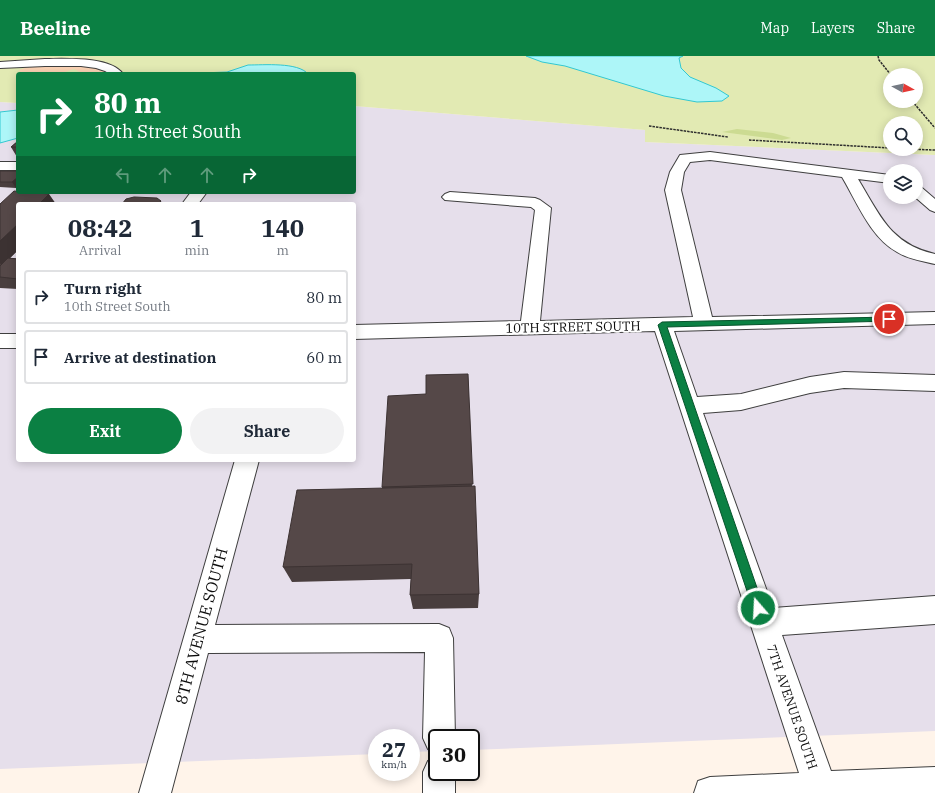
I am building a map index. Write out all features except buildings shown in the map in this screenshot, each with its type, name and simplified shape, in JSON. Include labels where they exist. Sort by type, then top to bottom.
[{"type":"street","points":[[0,65],[70,59],[106,64],[114,68],[116,72]]},
{"type":"street","points":[[704,324],[673,190],[677,172],[685,158],[710,156],[883,178]]},
{"type":"street","points":[[0,166],[16,166]]},
{"type":"street","points":[[847,173],[880,227],[898,245],[915,254],[935,259]]},
{"type":"street","points":[[923,196],[935,207]]},
{"type":"street","points":[[450,197],[535,203],[543,208],[530,328]]},
{"type":"street","name":"10TH STREET SOUTH","points":[[356,332],[935,318]]},
{"type":"street","name":"7TH AVENUE SOUTH","points":[[662,325],[821,791]]},
{"type":"street","points":[[0,341],[16,341]]},
{"type":"street","points":[[689,406],[741,402],[810,384],[844,380],[935,382]]},
{"type":"street","name":"8TH AVENUE SOUTH","points":[[155,793],[246,462]]},
{"type":"street","points":[[763,623],[935,610]]},
{"type":"street","points":[[198,639],[439,638],[439,729]]},
{"type":"street","points":[[439,781],[439,793]]},
{"type":"street","points":[[710,793],[821,791],[935,783]]},
{"type":"path","points":[[878,56],[879,60],[885,68]]},
{"type":"path","points":[[918,108],[935,128]]},
{"type":"path","points":[[648,126],[730,137]]},
{"type":"path","points":[[743,139],[883,148]]},
{"type":"path","points":[[923,150],[935,150]]},
{"type":"shaded area","points":[[0,102],[16,103],[16,194],[356,194],[356,106],[646,130],[645,142],[883,153],[883,156],[935,155],[935,731],[480,750],[480,729],[428,729],[428,751],[420,752],[420,729],[368,729],[368,754],[0,769]]},
{"type":"green space","points":[[0,56],[935,56],[935,155],[923,154],[923,116],[883,116],[883,153],[645,142],[645,130],[356,106],[356,72],[16,72],[16,103],[0,102]]},
{"type":"green space","points":[[737,129],[773,133],[791,138],[782,140],[722,132]]},
{"type":"sand","points":[[44,62],[104,66],[111,72],[80,72],[74,69],[65,72],[20,72],[19,70]]},
{"type":"water","points":[[526,56],[683,56],[679,58],[681,68],[690,77],[716,88],[729,96],[722,101],[697,102],[664,96],[565,66],[542,62]]},
{"type":"water","points":[[248,65],[271,65],[289,66],[306,72],[227,72]]},
{"type":"water","points":[[16,110],[16,139],[0,143],[0,112]]},
{"type":"route","points":[[758,608],[662,325],[889,319]]}]
